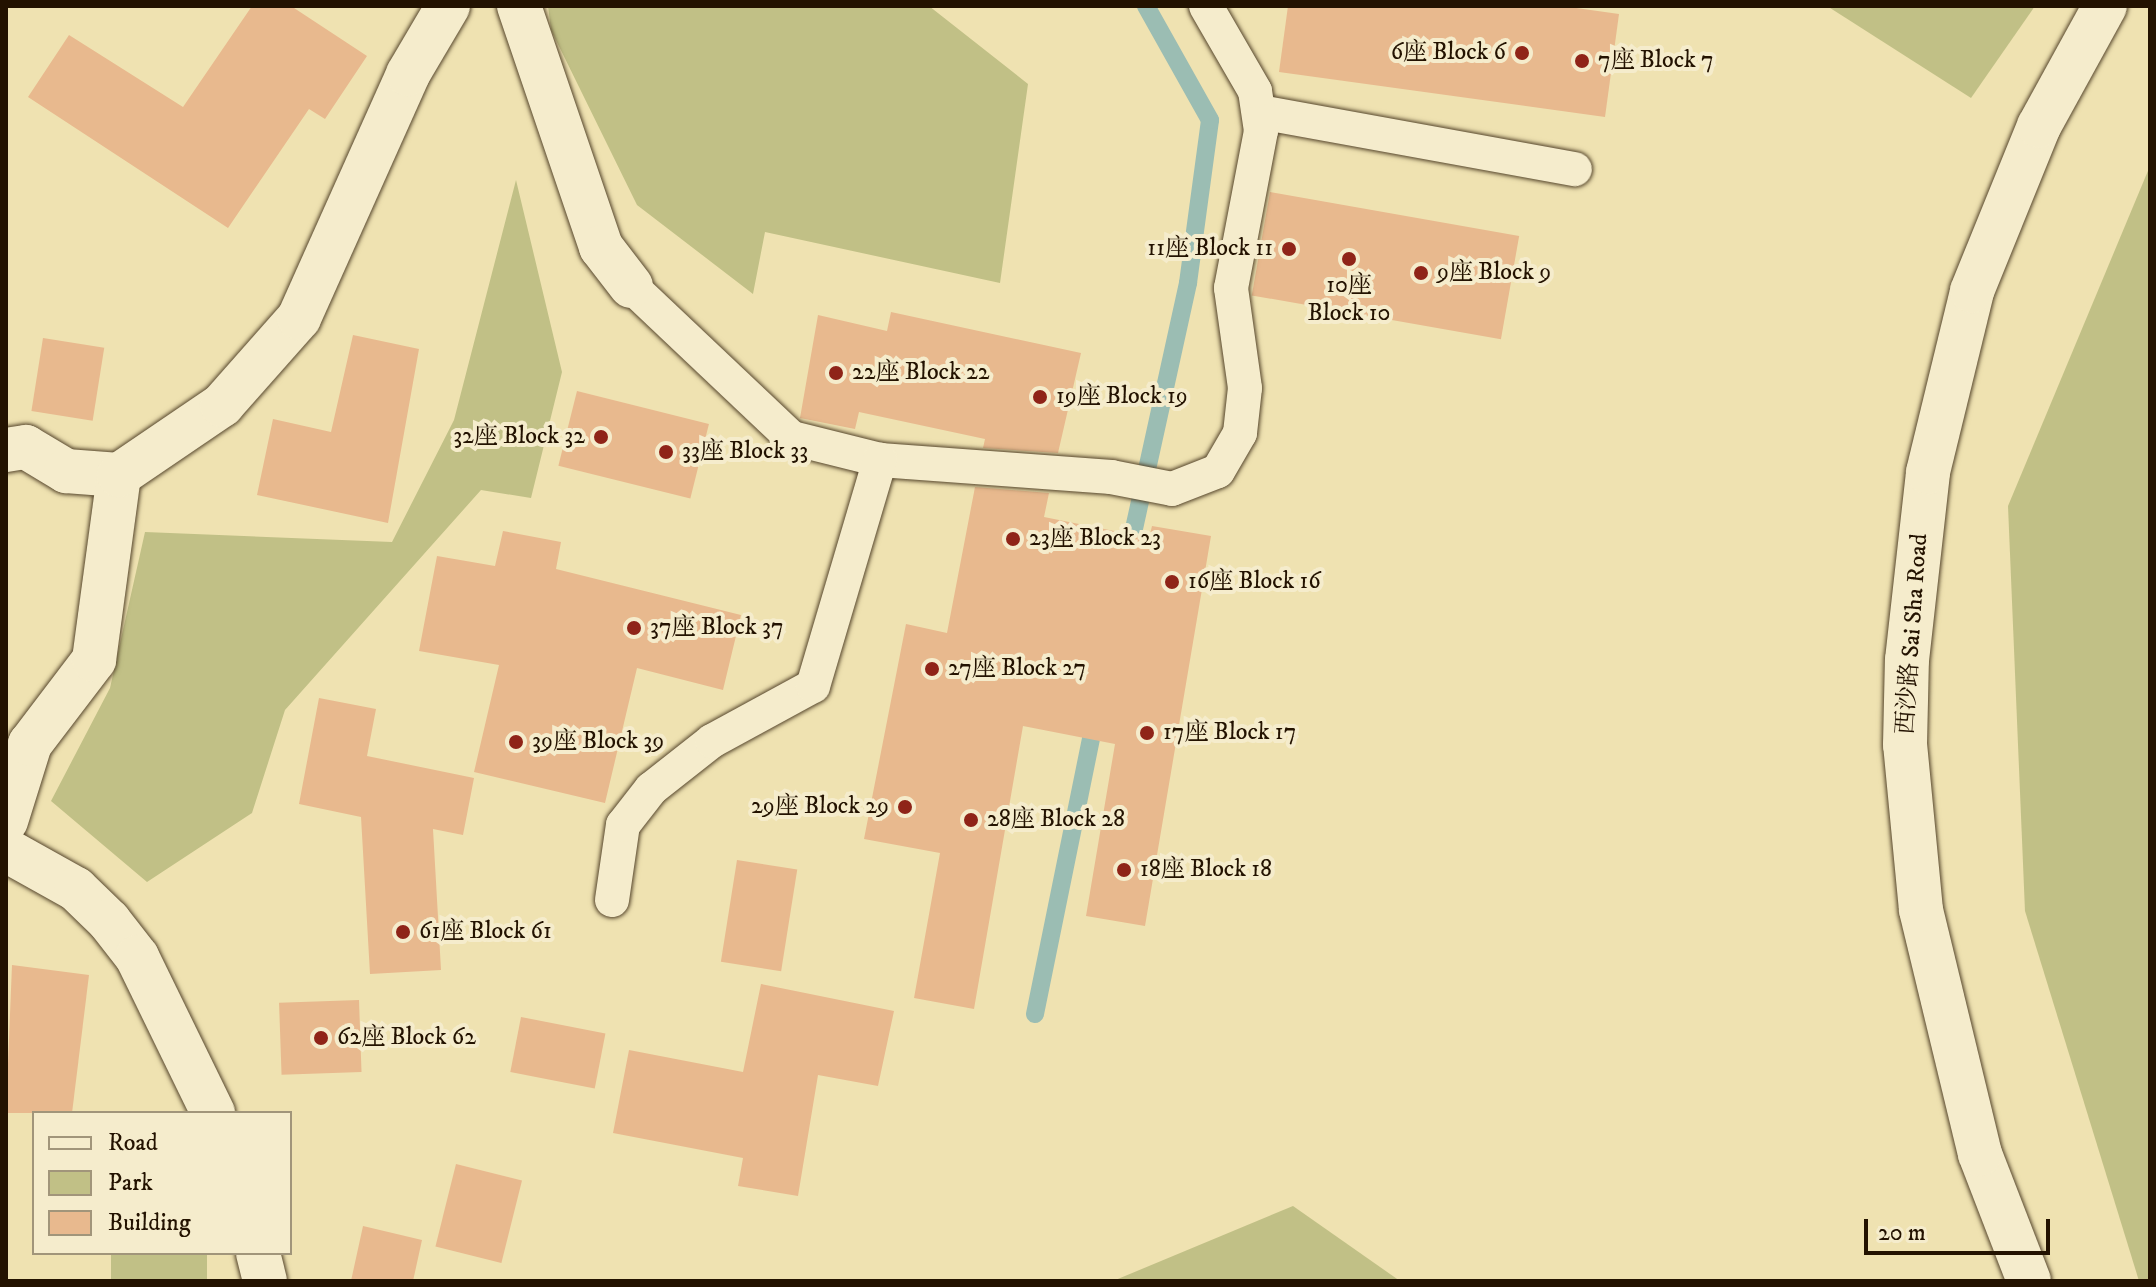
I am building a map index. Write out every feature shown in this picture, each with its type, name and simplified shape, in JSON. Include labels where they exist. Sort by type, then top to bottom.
[{"type":"street","points":[[6,450],[26,447],[66,471],[119,475],[222,405],[299,318],[408,74],[448,6]]},
{"type":"street","points":[[519,6],[601,247],[631,286]]},
{"type":"street","name":"西沙路 Sai Sha Road","points":[[2029,1281],[1980,1154],[1924,924],[1910,827],[1907,660],[1928,472],[1972,291],[2039,126],[2105,6]]},
{"type":"street","points":[[6,821],[30,744],[94,660],[119,475]]},
{"type":"street","points":[[6,850],[76,889],[109,921],[137,957],[212,1111]]},
{"type":"street","points":[[258,1255],[265,1281]]},
{"type":"lane","points":[[631,286],[792,438],[880,460],[1111,477],[1172,489],[1218,471],[1240,433],[1245,388],[1231,288],[1260,112],[1206,6]]},
{"type":"lane","points":[[1260,112],[1575,169]]},
{"type":"lane","points":[[612,900],[623,825],[651,789],[712,741],[813,686],[880,460]]},
{"type":"green space","points":[[548,6],[929,6],[1028,84],[1000,283],[765,232],[753,294],[637,205],[551,30]]},
{"type":"green space","points":[[1827,6],[2035,6],[1971,98]]},
{"type":"green space","points":[[2150,166],[2150,1281],[2139,1281],[2025,911],[2008,506]]},
{"type":"green space","points":[[516,180],[562,372],[531,498],[481,490],[285,710],[252,813],[147,882],[51,801],[110,688],[145,532],[392,542],[454,420]]},
{"type":"green space","points":[[1293,1206],[1400,1281],[1113,1281]]},
{"type":"green space","points":[[111,1255],[207,1255],[207,1281],[111,1281]]},
{"type":"building","points":[[252,6],[291,6],[367,56],[325,119],[309,109],[228,228],[28,97],[69,35],[183,107]]},
{"type":"building","points":[[1288,6],[1562,6],[1619,14],[1605,117],[1279,72]]},
{"type":"building","points":[[1270,192],[1519,236],[1501,339],[1252,295]]},
{"type":"building","points":[[891,312],[1081,353],[1058,453],[983,448],[985,439],[859,412],[855,429],[800,418],[818,315],[887,331]]},
{"type":"building","points":[[353,335],[419,349],[388,523],[257,495],[273,419],[331,432]]},
{"type":"building","points":[[43,338],[104,348],[93,421],[31,411]]},
{"type":"building","points":[[577,391],[709,424],[690,499],[558,466]]},
{"type":"building","points":[[975,487],[1049,493],[1044,517],[1149,538],[1152,526],[1211,536],[1145,926],[1086,916],[1115,744],[1023,726],[974,1009],[914,998],[940,853],[864,839],[906,624],[947,633]]},
{"type":"building","points":[[503,531],[561,542],[556,569],[741,615],[723,690],[637,668],[605,803],[474,772],[499,665],[419,651],[437,556],[495,566]]},
{"type":"building","points":[[319,698],[376,709],[367,756],[474,778],[463,835],[433,829],[441,970],[370,974],[361,817],[299,804]]},
{"type":"building","points":[[737,860],[797,870],[781,971],[721,962]]},
{"type":"building","points":[[12,965],[89,975],[72,1111],[6,1113]]},
{"type":"building","points":[[761,984],[894,1011],[878,1086],[818,1075],[798,1196],[738,1186],[743,1158],[613,1133],[629,1050],[743,1072]]},
{"type":"building","name":"62座 Block 62","points":[[359,1000],[362,1072],[282,1075],[279,1003]]},
{"type":"building","points":[[521,1017],[605,1033],[595,1088],[510,1072]]},
{"type":"building","points":[[456,1164],[522,1180],[501,1263],[435,1246]]},
{"type":"building","points":[[363,1226],[422,1240],[413,1281],[351,1281]]},
{"type":"waterway","points":[[1128,556],[1188,283],[1210,120],[1146,6]]},
{"type":"waterway","points":[[1035,1014],[1095,718]]},
{"type":"place","name":"6座 Block 6","points":[[1522,53]]},
{"type":"place","name":"7座 Block 7","points":[[1582,61]]},
{"type":"place","name":"11座 Block 11","points":[[1289,249]]},
{"type":"place","name":"10座 Block 10","points":[[1349,259]]},
{"type":"place","name":"9座 Block 9","points":[[1421,273]]},
{"type":"place","name":"22座 Block 22","points":[[836,373]]},
{"type":"place","name":"19座 Block 19","points":[[1040,397]]},
{"type":"place","name":"32座 Block 32","points":[[601,437]]},
{"type":"place","name":"33座 Block 33","points":[[666,452]]},
{"type":"place","name":"23座 Block 23","points":[[1013,539]]},
{"type":"place","name":"16座 Block 16","points":[[1172,582]]},
{"type":"place","name":"37座 Block 37","points":[[634,628]]},
{"type":"place","name":"27座 Block 27","points":[[932,669]]},
{"type":"place","name":"17座 Block 17","points":[[1147,733]]},
{"type":"place","name":"39座 Block 39","points":[[516,742]]},
{"type":"place","name":"29座 Block 29","points":[[905,807]]},
{"type":"place","name":"28座 Block 28","points":[[971,820]]},
{"type":"place","name":"18座 Block 18","points":[[1124,870]]},
{"type":"place","name":"61座 Block 61","points":[[403,932]]},
{"type":"place","name":"62座 Block 62","points":[[321,1038]]}]
